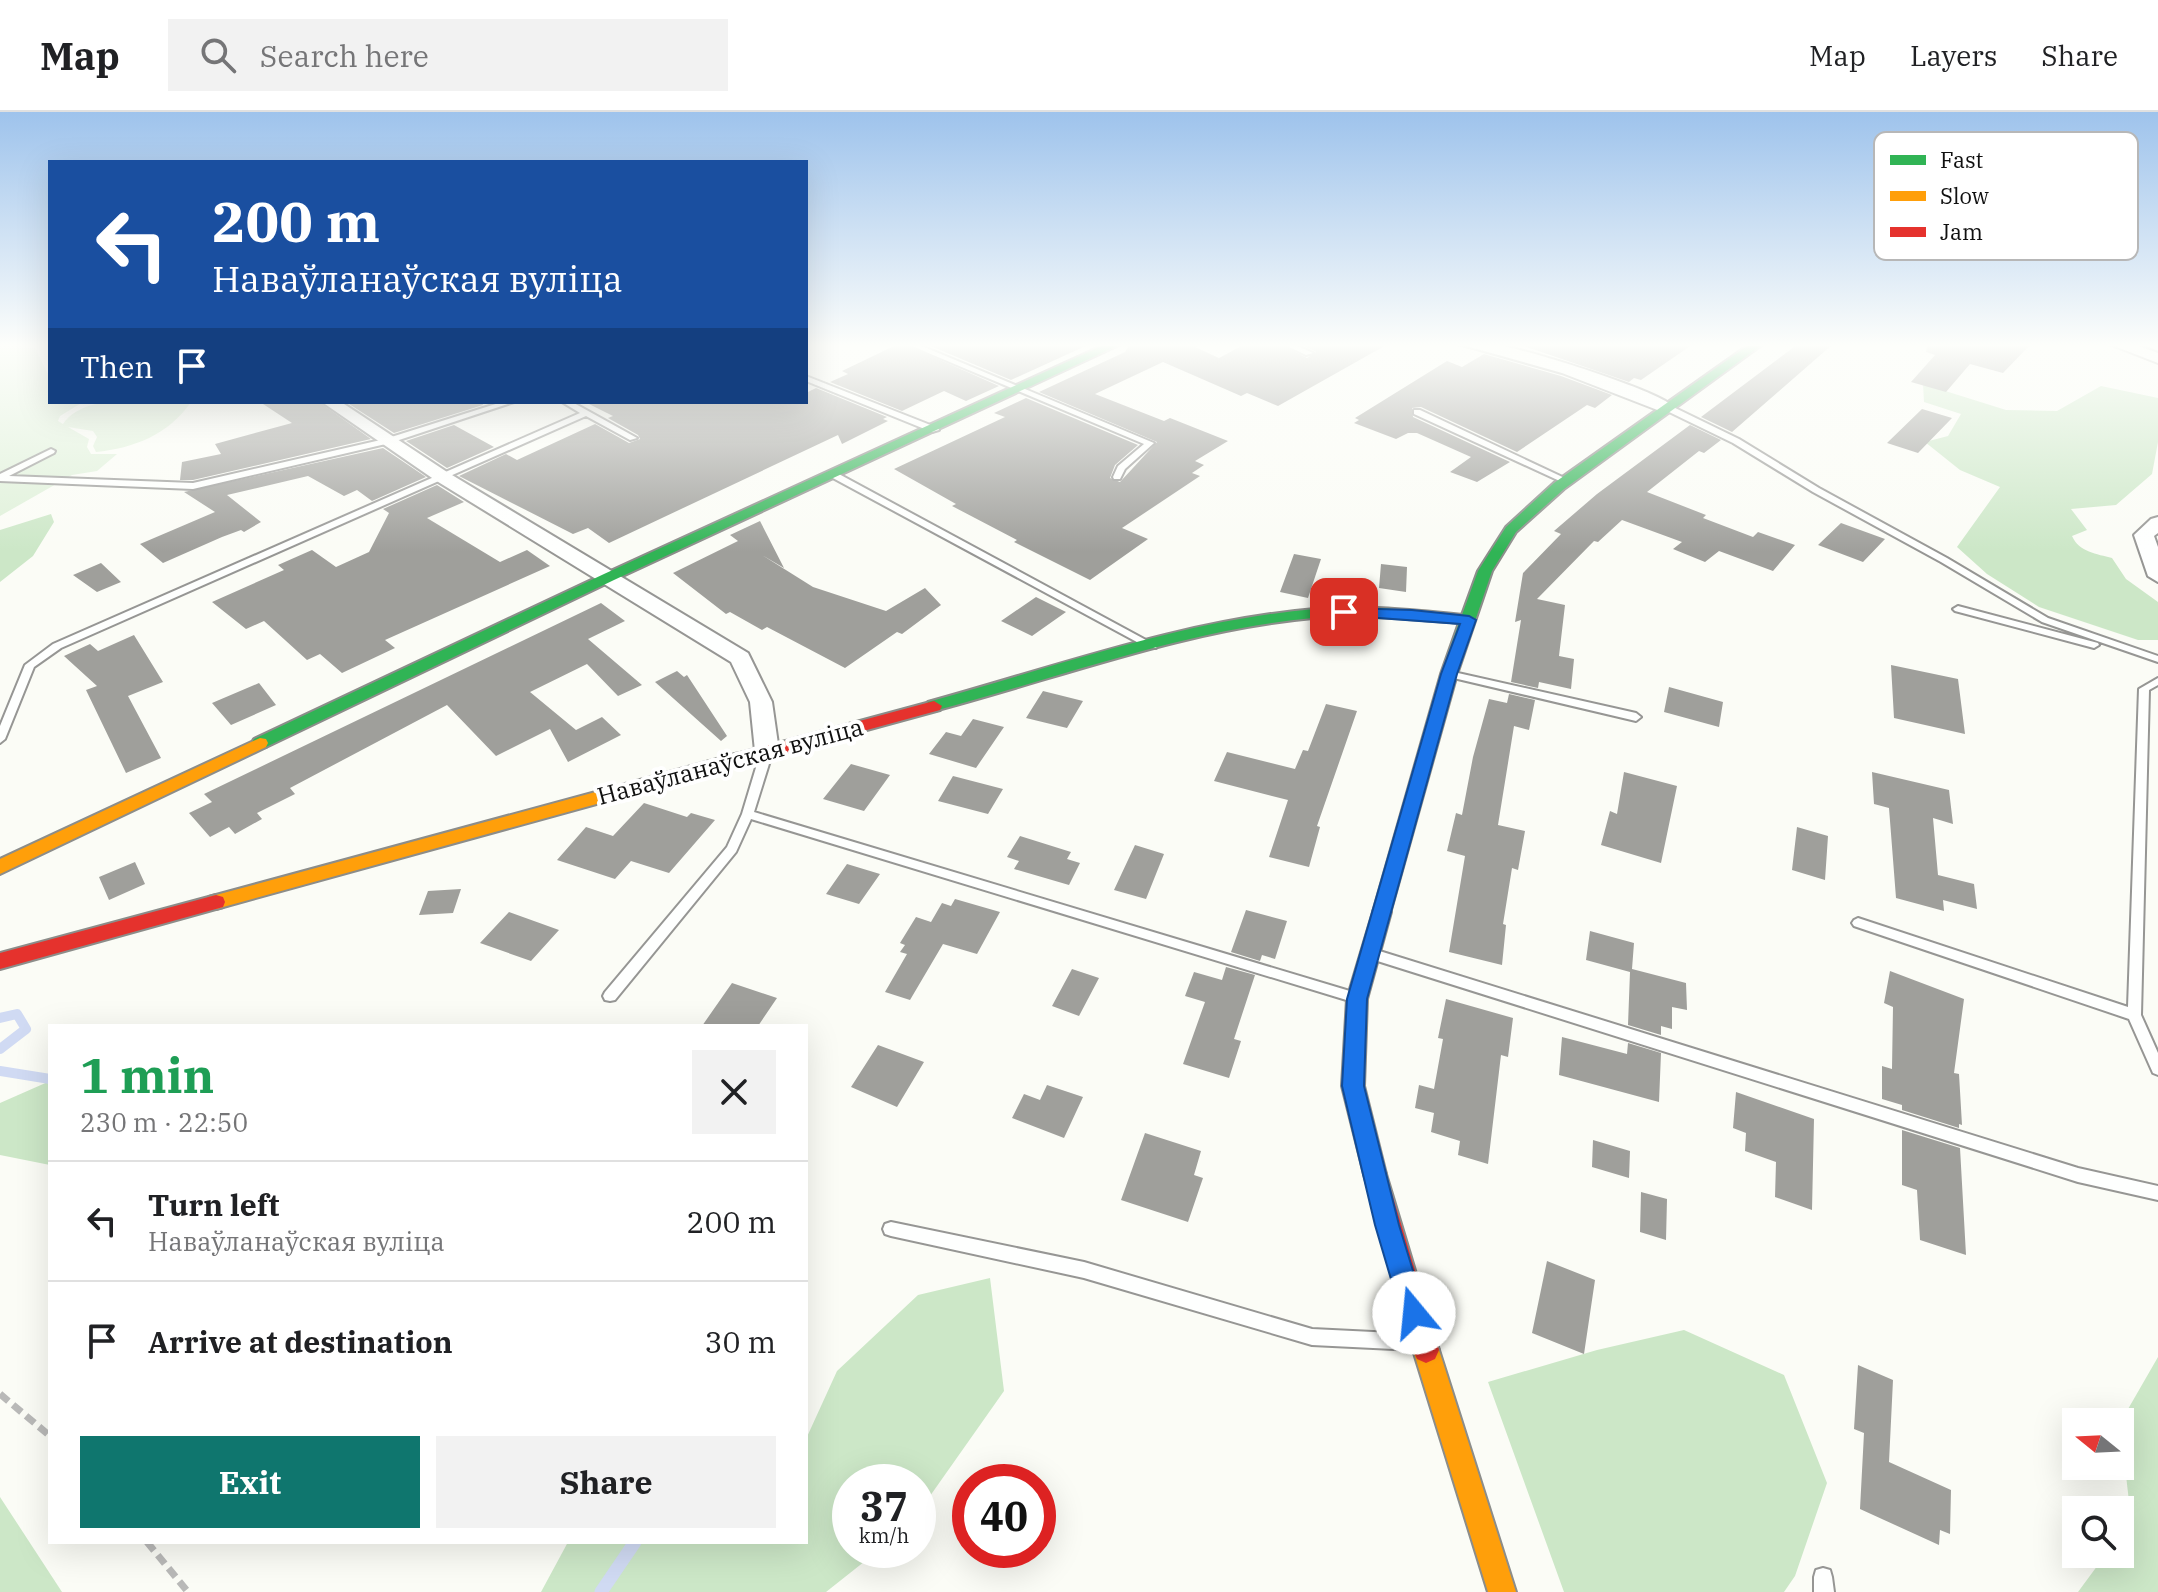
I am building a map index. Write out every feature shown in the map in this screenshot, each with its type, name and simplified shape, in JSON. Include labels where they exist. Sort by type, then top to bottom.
[{"type":"street","points":[[346,413],[441,476],[740,658],[761,702],[767,751]]},
{"type":"street","points":[[0,867],[609,577],[971,413]]},
{"type":"street","points":[[1502,1592],[1387,1225],[1353,1086],[1357,999],[1449,674],[1485,571],[1511,530],[1567,481],[1658,413]]},
{"type":"street","points":[[2158,523],[2144,535],[2158,576]]},
{"type":"street","name":"Наваўланаўская вуліца","points":[[0,961],[1152,646],[1292,617],[1344,612],[1469,620]]},
{"type":"lane","points":[[0,477],[193,486],[387,441],[475,413]]},
{"type":"lane","points":[[586,413],[633,438]]},
{"type":"lane","points":[[0,739],[30,665],[57,646],[586,413]]},
{"type":"lane","points":[[893,413],[935,430]]},
{"type":"lane","points":[[1074,413],[1150,443],[1121,468],[1117,477]]},
{"type":"lane","points":[[1419,413],[1567,481]]},
{"type":"lane","points":[[1678,413],[1736,441],[2045,620],[2158,660]]},
{"type":"lane","points":[[0,477],[51,451]]},
{"type":"lane","points":[[834,475],[1152,646]]},
{"type":"lane","points":[[1958,609],[2158,660]]},
{"type":"lane","points":[[1449,674],[1636,717]]},
{"type":"lane","points":[[2158,681],[2144,689],[2134,1015],[2158,1069]]},
{"type":"lane","points":[[610,996],[732,849],[748,814],[767,751]]},
{"type":"lane","points":[[748,814],[1357,999]]},
{"type":"lane","points":[[1858,923],[2134,1015]]},
{"type":"lane","points":[[1370,953],[2078,1175],[2158,1193]]},
{"type":"lane","points":[[891,1229],[1084,1270],[1312,1337],[1422,1342]]},
{"type":"path","points":[[0,1394],[48,1434]]},
{"type":"path","points":[[149,1544],[188,1592]]},
{"type":"green space","points":[[0,413],[65,413],[58,421],[63,424],[75,413],[182,413],[149,438],[96,452],[93,446],[97,437],[93,431],[68,427],[89,439],[87,447],[91,454],[117,454],[97,471],[72,475],[0,516]]},
{"type":"green space","points":[[1958,413],[2158,413],[2158,442],[2152,474],[2116,505],[2071,509],[2087,530],[2072,536],[2079,546],[2112,558],[2126,579],[2158,602],[2158,640],[2138,640],[2039,607],[1987,574],[1957,547],[2000,487],[1960,470],[1925,442],[1948,436],[1961,414]]},
{"type":"green space","points":[[51,514],[54,522],[33,556],[0,582],[0,530]]},
{"type":"green space","points":[[48,1082],[48,1165],[0,1155],[0,1103]]},
{"type":"green space","points":[[990,1278],[1004,1391],[936,1487],[936,1464],[832,1464],[832,1568],[856,1568],[826,1592],[541,1592],[567,1544],[808,1544],[808,1435],[837,1371],[918,1295]]},
{"type":"green space","points":[[1684,1330],[1784,1375],[1827,1483],[1795,1576],[1784,1592],[1564,1592],[1488,1382],[1597,1350]]},
{"type":"green space","points":[[2158,1357],[2158,1592],[2078,1592],[2096,1568],[2134,1568],[2134,1496],[2128,1496],[2127,1480],[2134,1480],[2134,1408],[2129,1408]]},
{"type":"green space","points":[[0,1497],[62,1592],[0,1592]]},
{"type":"building","points":[[277,413],[335,413],[371,439],[193,480],[180,480],[182,462],[221,454],[215,444],[292,423]]},
{"type":"building","points":[[363,413],[457,413],[394,433]]},
{"type":"building","points":[[607,413],[877,413],[887,417],[883,419],[888,421],[842,444],[838,435],[609,543],[588,528],[573,534],[459,476],[506,454],[517,460],[595,424],[629,443],[640,439],[608,418],[613,416]]},
{"type":"building","points":[[994,413],[1062,413],[1138,445],[1115,465],[1110,478],[1120,482],[1157,442],[1089,413],[1144,413],[1164,421],[1170,418],[1228,441],[1195,461],[1204,465],[1192,473],[1200,476],[1122,528],[1148,539],[1090,580],[1014,542],[1017,540],[952,506],[956,504],[894,469],[1005,417]]},
{"type":"building","points":[[1363,413],[1413,413],[1413,417],[1510,462],[1477,482],[1450,472],[1471,457],[1417,433],[1408,433],[1396,439],[1354,423],[1359,420],[1355,418]]},
{"type":"building","points":[[1434,413],[1575,413],[1517,452]]},
{"type":"building","points":[[1706,413],[1754,413],[1732,432],[1701,417]]},
{"type":"building","points":[[1918,413],[1936,413],[1952,418],[1918,453],[1887,443]]},
{"type":"building","points":[[454,425],[494,447],[447,468],[406,441]]},
{"type":"building","points":[[1690,425],[1721,440],[1704,453],[1699,451],[1647,492],[1753,537],[1758,532],[1795,545],[1773,571],[1719,551],[1705,562],[1673,549],[1682,542],[1622,520],[1598,542],[1594,541],[1537,599],[1565,605],[1559,656],[1574,659],[1571,689],[1539,682],[1538,688],[1511,682],[1521,620],[1515,622],[1523,573],[1561,534],[1554,531],[1597,494]]},
{"type":"building","points":[[383,448],[426,477],[372,501],[357,490],[344,496],[308,476],[227,495],[261,522],[244,532],[241,530],[222,537],[163,563],[140,544],[215,512],[184,492]]},
{"type":"building","points":[[437,485],[464,502],[427,518],[500,562],[527,550],[550,566],[385,640],[395,648],[342,673],[320,654],[307,660],[264,621],[246,629],[212,602],[284,570],[278,565],[312,550],[336,567],[369,552],[389,513],[383,509]]},
{"type":"building","points":[[760,521],[784,568],[762,555],[813,587],[886,611],[925,588],[941,605],[902,634],[897,632],[845,668],[767,627],[762,630],[730,612],[726,614],[673,573],[738,541],[730,535]]},
{"type":"building","points":[[1841,523],[1885,539],[1863,562],[1818,545]]},
{"type":"building","points":[[1294,554],[1321,559],[1308,598],[1280,592]]},
{"type":"building","points":[[101,563],[121,582],[97,592],[73,575]]},
{"type":"building","points":[[1381,564],[1407,567],[1406,592],[1379,588]]},
{"type":"building","points":[[1036,597],[1066,612],[1032,636],[1001,621]]},
{"type":"building","points":[[601,603],[625,621],[588,639],[642,685],[618,696],[587,664],[530,692],[576,730],[602,717],[621,735],[568,762],[550,729],[496,756],[447,705],[290,788],[295,794],[257,813],[262,819],[235,834],[229,827],[210,837],[189,813],[212,802],[204,794]]},
{"type":"building","points":[[134,635],[163,682],[128,696],[161,758],[126,773],[86,690],[97,686],[64,656],[90,644],[98,651]]},
{"type":"building","points":[[1891,665],[1958,679],[1965,734],[1894,718]]},
{"type":"building","points":[[677,671],[684,677],[687,675],[727,736],[721,741],[655,682]]},
{"type":"building","points":[[259,683],[276,705],[231,725],[212,703]]},
{"type":"building","points":[[1669,687],[1723,702],[1719,727],[1664,712]]},
{"type":"building","points":[[1043,691],[1083,701],[1067,728],[1026,718]]},
{"type":"building","points":[[1509,694],[1535,700],[1529,730],[1514,726],[1498,825],[1525,831],[1518,870],[1512,868],[1503,924],[1506,925],[1502,965],[1449,952],[1465,856],[1447,851],[1456,813],[1462,815],[1473,757],[1489,699],[1507,703]]},
{"type":"building","points":[[1326,704],[1357,711],[1317,826],[1320,827],[1309,867],[1269,857],[1288,800],[1214,781],[1227,752],[1295,769],[1303,750],[1308,751]]},
{"type":"building","points":[[973,719],[1004,727],[976,768],[929,754],[946,732],[961,736]]},
{"type":"building","points":[[851,764],[890,775],[864,811],[823,799]]},
{"type":"building","points":[[1624,772],[1677,786],[1661,863],[1601,845],[1610,811],[1617,814]]},
{"type":"building","points":[[1872,772],[1949,790],[1953,824],[1933,818],[1938,875],[1974,884],[1977,909],[1943,900],[1944,911],[1896,898],[1889,808],[1874,804]]},
{"type":"building","points":[[953,776],[1003,789],[988,814],[938,801]]},
{"type":"building","points":[[644,803],[687,817],[691,813],[715,820],[669,873],[631,861],[615,879],[557,860],[586,827],[613,836]]},
{"type":"building","points":[[1797,827],[1828,836],[1825,880],[1792,870]]},
{"type":"building","points":[[1020,836],[1071,852],[1067,859],[1080,863],[1069,885],[1014,869],[1019,861],[1007,857]]},
{"type":"building","points":[[1135,845],[1164,854],[1146,899],[1114,890]]},
{"type":"building","points":[[135,862],[145,884],[109,900],[99,877]]},
{"type":"building","points":[[847,864],[880,874],[859,904],[826,894]]},
{"type":"building","points":[[461,889],[453,913],[419,915],[428,891]]},
{"type":"building","points":[[955,899],[1000,912],[977,954],[943,944],[910,1000],[885,992],[907,954],[900,952],[905,945],[900,943],[916,917],[931,922],[942,903],[951,906]]},
{"type":"building","points":[[1246,910],[1287,921],[1275,959],[1262,955],[1260,961],[1231,952]]},
{"type":"building","points":[[509,912],[559,930],[531,961],[480,943]]},
{"type":"building","points":[[1590,931],[1634,943],[1632,969],[1686,983],[1687,1010],[1672,1007],[1672,1029],[1661,1026],[1661,1035],[1628,1025],[1630,972],[1586,960]]},
{"type":"building","points":[[1226,967],[1255,975],[1234,1039],[1241,1041],[1229,1078],[1183,1064],[1205,1002],[1185,996],[1194,972],[1222,980]]},
{"type":"building","points":[[1072,969],[1099,978],[1079,1016],[1052,1006]]},
{"type":"building","points":[[1890,971],[1964,999],[1954,1073],[1959,1074],[1962,1125],[1959,1124],[1959,1128],[1902,1110],[1902,1105],[1882,1099],[1882,1066],[1892,1069],[1893,1007],[1884,1003]]},
{"type":"building","points":[[732,983],[777,998],[759,1024],[703,1024]]},
{"type":"building","points":[[1446,999],[1513,1018],[1508,1057],[1501,1055],[1488,1164],[1458,1155],[1460,1141],[1431,1132],[1434,1113],[1415,1108],[1419,1085],[1434,1089],[1443,1039],[1438,1038]]},
{"type":"building","points":[[1562,1037],[1627,1054],[1628,1043],[1661,1053],[1659,1102],[1559,1075]]},
{"type":"building","points":[[878,1045],[924,1062],[897,1107],[851,1087]]},
{"type":"building","points":[[1047,1085],[1083,1097],[1064,1138],[1012,1118],[1024,1094],[1040,1100]]},
{"type":"building","points":[[1736,1092],[1814,1119],[1812,1210],[1775,1197],[1776,1162],[1745,1151],[1746,1133],[1733,1128]]},
{"type":"building","points":[[1902,1130],[1960,1148],[1966,1255],[1920,1240],[1917,1190],[1902,1185]]},
{"type":"building","points":[[1145,1133],[1201,1151],[1194,1175],[1203,1178],[1188,1222],[1121,1200]]},
{"type":"building","points":[[1593,1140],[1630,1151],[1629,1178],[1592,1167]]},
{"type":"building","points":[[1641,1192],[1667,1199],[1666,1240],[1640,1232]]},
{"type":"building","points":[[1547,1261],[1595,1280],[1584,1354],[1532,1333]]},
{"type":"building","points":[[1858,1365],[1893,1380],[1889,1462],[1951,1490],[1950,1534],[1940,1530],[1939,1545],[1860,1509],[1864,1433],[1854,1429]]},
{"type":"waterway","points":[[0,1018],[17,1014],[26,1029],[0,1049]]},
{"type":"waterway","points":[[0,1071],[48,1079]]},
{"type":"waterway","points":[[601,1592],[634,1544]]},
{"type":"traffic: fast","points":[[260,743],[609,577],[966,413]]},
{"type":"traffic: fast","points":[[1382,912],[1449,674],[1485,571],[1511,530],[1559,486],[1661,413]]},
{"type":"traffic: fast","points":[[934,706],[1121,652],[1263,621],[1351,612],[1469,620]]},
{"type":"traffic: slow","points":[[0,867],[260,743]]},
{"type":"traffic: slow","points":[[216,902],[739,759]]},
{"type":"traffic: slow","points":[[1375,1174],[1353,1086],[1357,999],[1382,912]]},
{"type":"traffic: slow","points":[[1426,1350],[1502,1592]]},
{"type":"traffic: jam","points":[[739,759],[934,706]]},
{"type":"traffic: jam","points":[[0,961],[216,902]]},
{"type":"traffic: jam","points":[[1375,1174],[1426,1350]]},
{"type":"route","points":[[1344,612],[1469,620],[1449,674],[1357,999],[1353,1086],[1387,1225],[1414,1313]]}]
